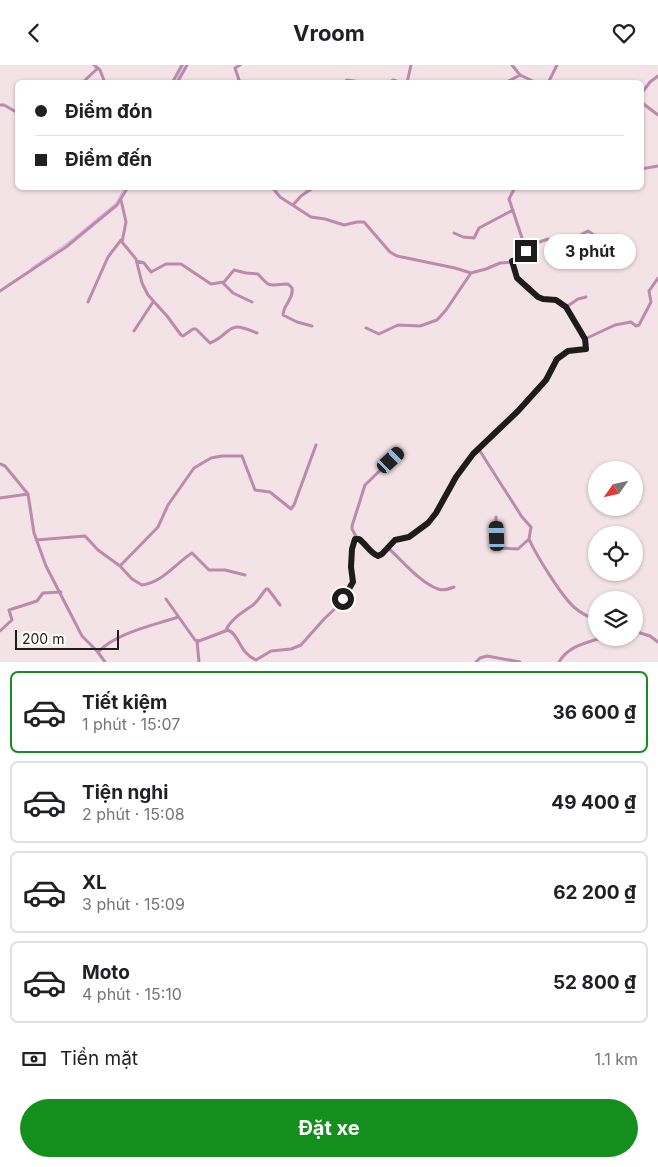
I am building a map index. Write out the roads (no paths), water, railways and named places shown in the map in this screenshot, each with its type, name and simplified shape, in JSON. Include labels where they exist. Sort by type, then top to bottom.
[{"type":"street","points":[[174,80],[182,65]]},
{"type":"street","points":[[179,80],[187,65]]},
{"type":"street","points":[[239,80],[235,68],[240,65]]},
{"type":"street","points":[[408,80],[411,65]]},
{"type":"street","points":[[512,65],[520,75],[531,80]]},
{"type":"street","points":[[550,80],[557,65]]},
{"type":"street","points":[[84,80],[96,66],[103,80]]},
{"type":"street","points":[[511,80],[520,75]]},
{"type":"street","points":[[644,90],[658,76]]},
{"type":"street","points":[[644,104],[658,115]]},
{"type":"street","points":[[0,105],[4,105],[15,111]]},
{"type":"street","points":[[644,168],[658,166]]},
{"type":"street","points":[[0,291],[66,247],[121,200],[126,190]]},
{"type":"street","points":[[274,190],[280,197],[311,217],[344,225],[357,222],[364,223],[397,256],[471,273],[524,257],[526,254],[509,199],[513,190]]},
{"type":"street","points":[[293,205],[310,190]]},
{"type":"street","points":[[88,302],[108,257],[122,240],[126,222],[121,200]]},
{"type":"street","points":[[454,233],[472,238],[480,228],[513,210]]},
{"type":"street","points":[[525,247],[548,239],[559,246],[588,231],[597,239],[604,252],[602,258],[593,263]]},
{"type":"street","points":[[122,240],[136,261],[145,289],[153,302],[183,336],[196,329],[210,343],[234,327],[242,327],[257,333]]},
{"type":"street","points":[[136,261],[144,263],[151,272],[166,264],[182,264],[208,283],[222,283],[234,293],[252,302]]},
{"type":"street","points":[[401,450],[365,485],[352,525],[357,538],[364,542],[376,556],[380,555],[395,540],[409,537],[428,523],[436,513],[456,477],[478,448],[518,411],[548,377],[557,359],[568,351],[586,349],[585,339],[566,307],[556,300],[538,297],[517,278],[512,261]]},
{"type":"street","points":[[222,283],[234,270],[248,274],[258,274],[264,283],[270,286],[288,284],[292,288],[292,294],[283,311],[283,315],[297,322],[312,326]]},
{"type":"street","points":[[366,328],[379,334],[398,325],[420,326],[436,321],[446,310],[471,273]]},
{"type":"street","points":[[585,339],[615,325],[631,322],[636,326],[639,325],[651,302],[649,291],[658,279]]},
{"type":"street","points":[[566,307],[578,299],[586,297]]},
{"type":"street","points":[[134,331],[153,302]]},
{"type":"street","points":[[120,567],[158,527],[168,505],[176,496],[190,471],[199,463],[222,456],[242,455],[255,490],[270,492],[290,509],[294,505],[316,445]]},
{"type":"street","points":[[478,448],[522,517],[532,527],[528,539],[518,549],[498,547],[496,544],[496,517]]},
{"type":"street","points":[[0,464],[5,465],[28,494],[36,540],[43,561],[61,592],[82,636],[105,662]]},
{"type":"street","points":[[0,498],[28,494]]},
{"type":"street","points":[[36,540],[85,536],[98,550],[136,582],[146,585],[166,573],[192,553],[209,570],[225,570],[245,575]]},
{"type":"street","points":[[226,630],[234,633],[240,647],[254,660],[271,651],[291,649],[301,645],[340,604],[352,585],[352,549],[357,538]]},
{"type":"street","points":[[528,539],[572,605],[582,614],[588,616]]},
{"type":"street","points":[[388,547],[425,581],[438,589],[444,590],[454,587]]},
{"type":"street","points":[[197,641],[226,630],[241,613],[255,603],[266,589],[268,589],[280,605]]},
{"type":"street","points":[[0,631],[12,620],[9,610],[37,601],[43,593],[61,592]]},
{"type":"street","points":[[166,599],[197,641],[199,662]]},
{"type":"street","points":[[98,652],[119,637],[178,617]]},
{"type":"street","points":[[643,634],[658,642]]},
{"type":"street","points":[[559,662],[572,648],[588,642]]},
{"type":"street","points":[[476,662],[480,658],[487,656],[520,662]]},
{"type":"waterway","points":[[176,80],[184,65]]},
{"type":"waterway","points":[[31,268],[70,241],[116,203],[123,190]]}]
